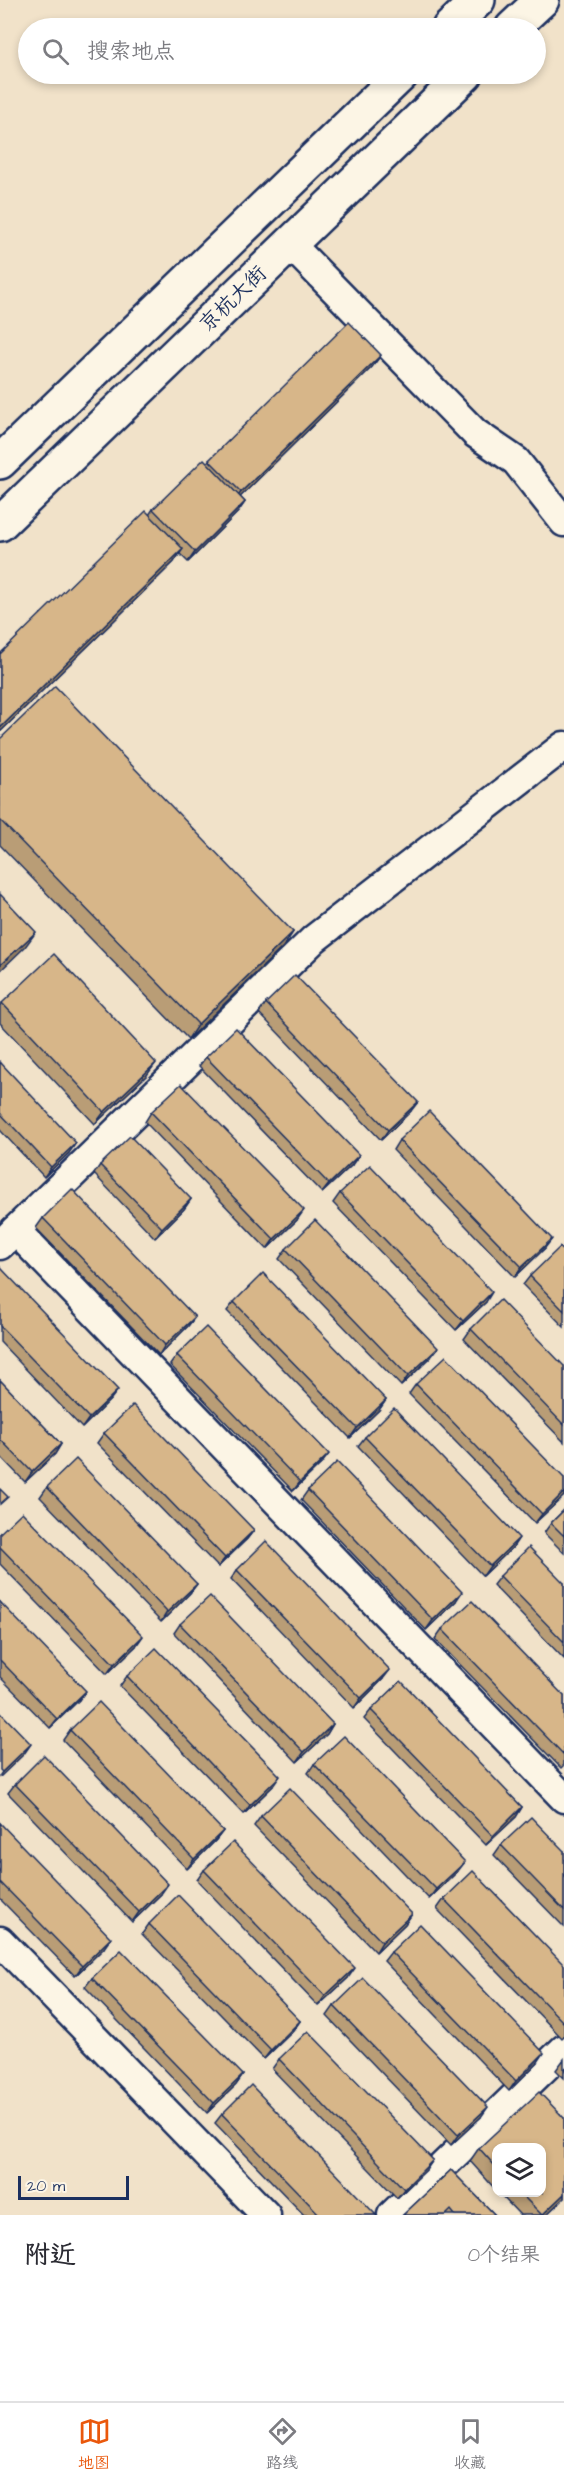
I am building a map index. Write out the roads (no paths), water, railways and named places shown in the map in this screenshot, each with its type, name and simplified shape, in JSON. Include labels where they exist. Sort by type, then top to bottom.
[{"type":"main road","points":[[459,18],[478,0]]},
{"type":"main road","points":[[523,18],[542,0]]},
{"type":"main road","points":[[0,462],[392,84]]},
{"type":"main road","name":"京杭大街","points":[[0,524],[456,84]]},
{"type":"street","points":[[290,244],[475,433],[516,461],[564,522]]},
{"type":"street","points":[[564,746],[314,939],[7,1238],[564,1798]]},
{"type":"street","points":[[0,1941],[266,2215]]},
{"type":"street","points":[[392,2215],[564,2049]]}]
